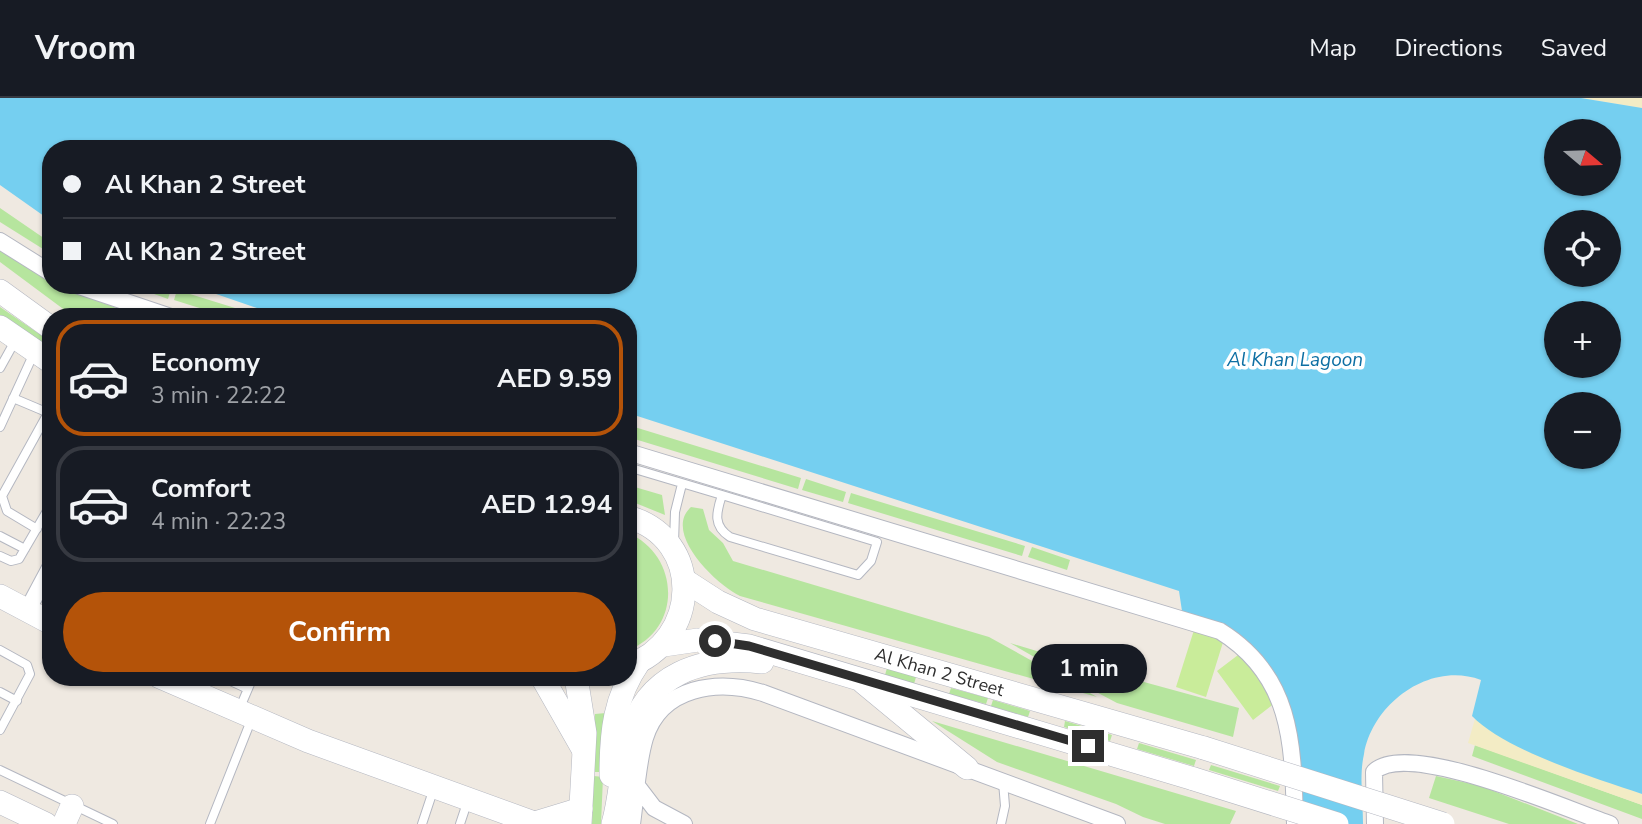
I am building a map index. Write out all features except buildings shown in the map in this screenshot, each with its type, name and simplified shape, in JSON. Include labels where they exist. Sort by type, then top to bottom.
[{"type":"main road","points":[[0,291],[42,321]]},
{"type":"main road","points":[[637,522],[654,530],[676,556],[684,580],[681,615],[664,645],[637,662]]},
{"type":"main road","name":"Al Khan 2 Street","points":[[684,580],[718,602],[775,625],[1204,748],[1443,824]]},
{"type":"main road","points":[[10,604],[42,619]]},
{"type":"main road","name":"Al Khan 2 Street","points":[[664,645],[698,640],[732,643],[856,677],[1337,824]]},
{"type":"main road","points":[[612,824],[634,724],[656,691],[689,668],[728,659],[824,668]]},
{"type":"main road","points":[[856,677],[967,768]]},
{"type":"main road","points":[[180,686],[245,716],[536,824],[581,816],[585,751],[583,714],[578,686]]},
{"type":"main road","points":[[547,686],[585,751]]},
{"type":"main road","points":[[612,824],[613,724],[624,686]]},
{"type":"main road","points":[[0,802],[46,824]]},
{"type":"street","points":[[0,241],[42,267]]},
{"type":"street","points":[[103,294],[144,308]]},
{"type":"street","points":[[637,455],[1220,631],[1242,647],[1261,667],[1284,712],[1293,746],[1295,824]]},
{"type":"street","points":[[10,604],[42,574]]},
{"type":"street","points":[[689,668],[733,678],[763,693]]},
{"type":"street","points":[[632,824],[645,737],[651,724],[669,702],[681,694],[708,686],[736,686],[763,693],[1117,824]]},
{"type":"street","points":[[1375,824],[1373,775],[1381,766],[1409,762],[1466,773],[1610,824]]},
{"type":"street","points":[[638,787],[654,808],[676,821]]},
{"type":"street","points":[[639,824],[652,818],[676,821]]},
{"type":"lane","points":[[0,368],[25,345]]},
{"type":"lane","points":[[0,427],[13,398],[25,345]]},
{"type":"lane","points":[[13,398],[42,410]]},
{"type":"lane","points":[[37,529],[6,511],[2,496],[42,425]]},
{"type":"lane","points":[[637,470],[682,484],[722,495],[877,542],[874,555],[858,575],[730,537],[720,529],[717,521],[722,495]]},
{"type":"lane","points":[[676,556],[675,512],[682,484]]},
{"type":"lane","points":[[0,556],[14,561],[25,549],[42,520]]},
{"type":"lane","points":[[0,536],[25,549]]},
{"type":"lane","points":[[0,650],[29,669],[29,678],[0,730]]},
{"type":"lane","points":[[242,686],[248,689]]},
{"type":"lane","points":[[210,824],[245,716],[249,686]]},
{"type":"lane","points":[[0,692],[17,701]]},
{"type":"lane","points":[[0,770],[68,815],[113,824]]},
{"type":"lane","points":[[1001,824],[1005,806],[1003,782]]},
{"type":"lane","points":[[422,824],[434,788]]},
{"type":"lane","points":[[460,824],[468,800]]},
{"type":"green space","points":[[0,208],[42,237],[42,248],[0,222]]},
{"type":"green space","points":[[0,249],[42,275],[42,293],[0,262]]},
{"type":"green space","points":[[43,294],[82,294],[116,308],[62,308]]},
{"type":"green space","points":[[154,294],[170,294],[168,299]]},
{"type":"green space","points":[[176,294],[190,294],[235,308],[199,308],[174,300]]},
{"type":"green space","points":[[0,307],[42,336],[42,345],[0,317]]},
{"type":"green space","points":[[637,428],[801,478],[798,489],[637,440]]},
{"type":"green space","points":[[806,479],[846,492],[843,502],[802,490]]},
{"type":"green space","points":[[637,488],[662,495],[665,515],[637,504]]},
{"type":"green space","points":[[851,493],[1025,546],[1022,556],[848,503]]},
{"type":"green space","points":[[691,507],[703,509],[709,530],[723,543],[733,561],[989,637],[1097,697],[740,596],[707,570],[688,544],[683,530],[684,518]]},
{"type":"green space","points":[[637,538],[658,558],[665,574],[668,592],[666,610],[659,626],[637,645]]},
{"type":"green space","points":[[1032,547],[1070,560],[1067,570],[1028,557]]},
{"type":"green space","points":[[1194,630],[1224,639],[1206,697],[1176,687]]},
{"type":"green space","points":[[1010,643],[1103,671],[1062,673]]},
{"type":"green space","points":[[1242,652],[1276,702],[1253,720],[1217,671]]},
{"type":"green space","points":[[887,668],[916,677],[914,684],[885,675]]},
{"type":"green space","points":[[1122,676],[1239,708],[1233,737],[1117,703],[1070,678]]},
{"type":"green space","points":[[951,688],[988,698],[986,704],[949,694]]},
{"type":"green space","points":[[993,700],[1030,711],[1028,717],[991,706]]},
{"type":"green space","points":[[606,713],[603,772],[595,772],[595,714]]},
{"type":"green space","points":[[932,721],[1236,811],[1230,824],[1165,824],[997,762]]},
{"type":"green space","points":[[1065,721],[1112,735],[1110,741],[1064,727]]},
{"type":"green space","points":[[1139,743],[1196,760],[1194,766],[1137,749]]},
{"type":"green space","points":[[1475,745],[1642,805],[1642,819],[1472,756]]},
{"type":"green space","points":[[1211,765],[1280,786],[1278,791],[1209,770]]},
{"type":"green space","points":[[594,776],[603,777],[601,824],[592,824]]},
{"type":"green space","points":[[1436,776],[1481,786],[1578,824],[1509,824],[1429,798]]},
{"type":"sand","points":[[1581,98],[1642,98],[1642,108]]},
{"type":"sand","points":[[1475,719],[1549,760],[1642,794],[1642,805],[1468,743]]},
{"type":"water","name":"Al Khan Lagoon","points":[[0,98],[1581,98],[1642,108],[1642,794],[1552,762],[1506,741],[1472,716],[1481,680],[1442,676],[1407,691],[1379,718],[1364,754],[1363,824],[1300,824],[1281,687],[1182,611],[1179,591],[637,416],[637,308],[257,308],[216,294],[637,294],[637,140],[42,140],[42,215],[0,185]]},
{"type":"route","points":[[715,641],[749,646],[1088,746]]}]
